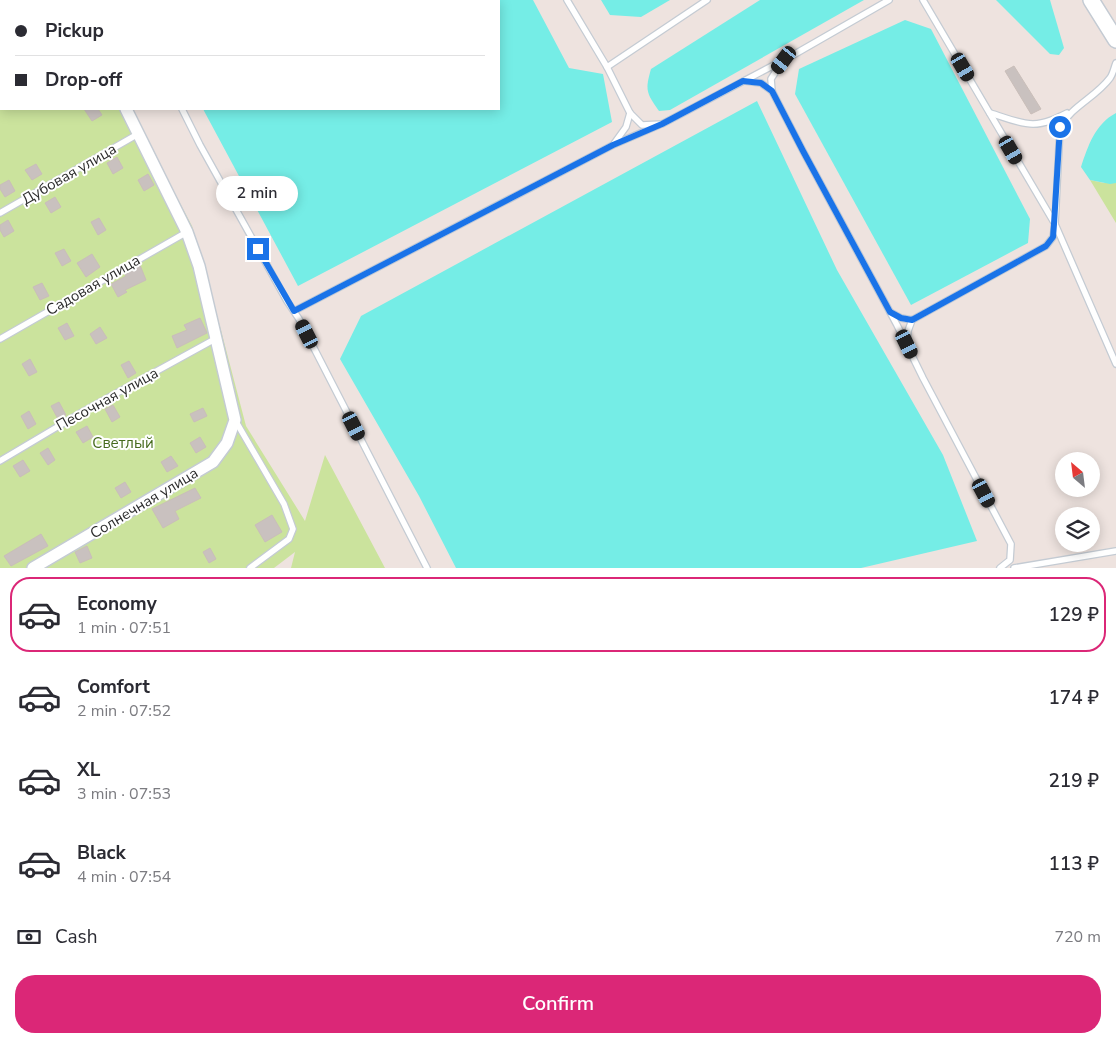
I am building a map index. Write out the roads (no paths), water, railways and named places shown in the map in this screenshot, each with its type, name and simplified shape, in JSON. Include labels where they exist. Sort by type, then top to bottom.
[{"type":"street","points":[[1091,0],[1116,40]]},
{"type":"street","points":[[126,110],[187,232],[199,266],[235,420]]},
{"type":"street","name":"Солнечная улица","points":[[33,568],[213,462],[226,443],[235,420]]},
{"type":"lane","points":[[567,0],[607,67],[630,113],[642,125],[662,124]]},
{"type":"lane","points":[[607,67],[707,0]]},
{"type":"lane","points":[[294,311],[613,145],[662,124],[784,60],[889,0]]},
{"type":"lane","points":[[923,0],[1054,224],[1116,364]]},
{"type":"lane","points":[[784,60],[771,78],[772,91],[1011,544],[1010,560],[1000,568]]},
{"type":"lane","points":[[890,312],[901,318],[912,320],[1046,246],[1053,237],[1060,127],[1065,118],[1111,77],[1116,63]]},
{"type":"lane","points":[[743,81],[761,83],[772,91]]},
{"type":"lane","points":[[182,110],[200,146],[294,311],[427,568]]},
{"type":"lane","points":[[990,113],[1034,124],[1049,121],[1074,110]]},
{"type":"lane","points":[[613,145],[626,127],[630,113]]},
{"type":"lane","name":"Дубовая улица","points":[[0,213],[138,134]]},
{"type":"lane","name":"Садовая улица","points":[[0,339],[187,232]]},
{"type":"lane","points":[[907,344],[908,331],[912,320]]},
{"type":"lane","name":"Песочная улица","points":[[0,461],[84,411],[215,339]]},
{"type":"lane","points":[[235,420],[284,504],[293,529],[289,539],[250,568]]},
{"type":"lane","points":[[1014,568],[1116,551]]},
{"type":"water","points":[[500,0],[533,0],[569,68],[603,74],[612,122],[298,286],[204,110],[500,110]]},
{"type":"water","points":[[601,0],[670,0],[641,17],[610,15]]},
{"type":"water","points":[[760,0],[864,0],[670,110],[659,111],[651,100],[647,87],[651,69]]},
{"type":"water","points":[[996,0],[1050,0],[1064,48],[1059,55],[1050,54]]},
{"type":"water","points":[[905,20],[931,29],[1030,219],[1028,243],[911,305],[795,94],[799,69]]},
{"type":"water","points":[[757,101],[837,270],[943,455],[977,541],[861,568],[456,568],[419,496],[340,359],[361,316]]},
{"type":"water","points":[[1116,113],[1116,183],[1110,184],[1090,180],[1081,167],[1086,151],[1098,129]]},
{"type":"park label","name":"Светлый","points":[[123,443]]}]
